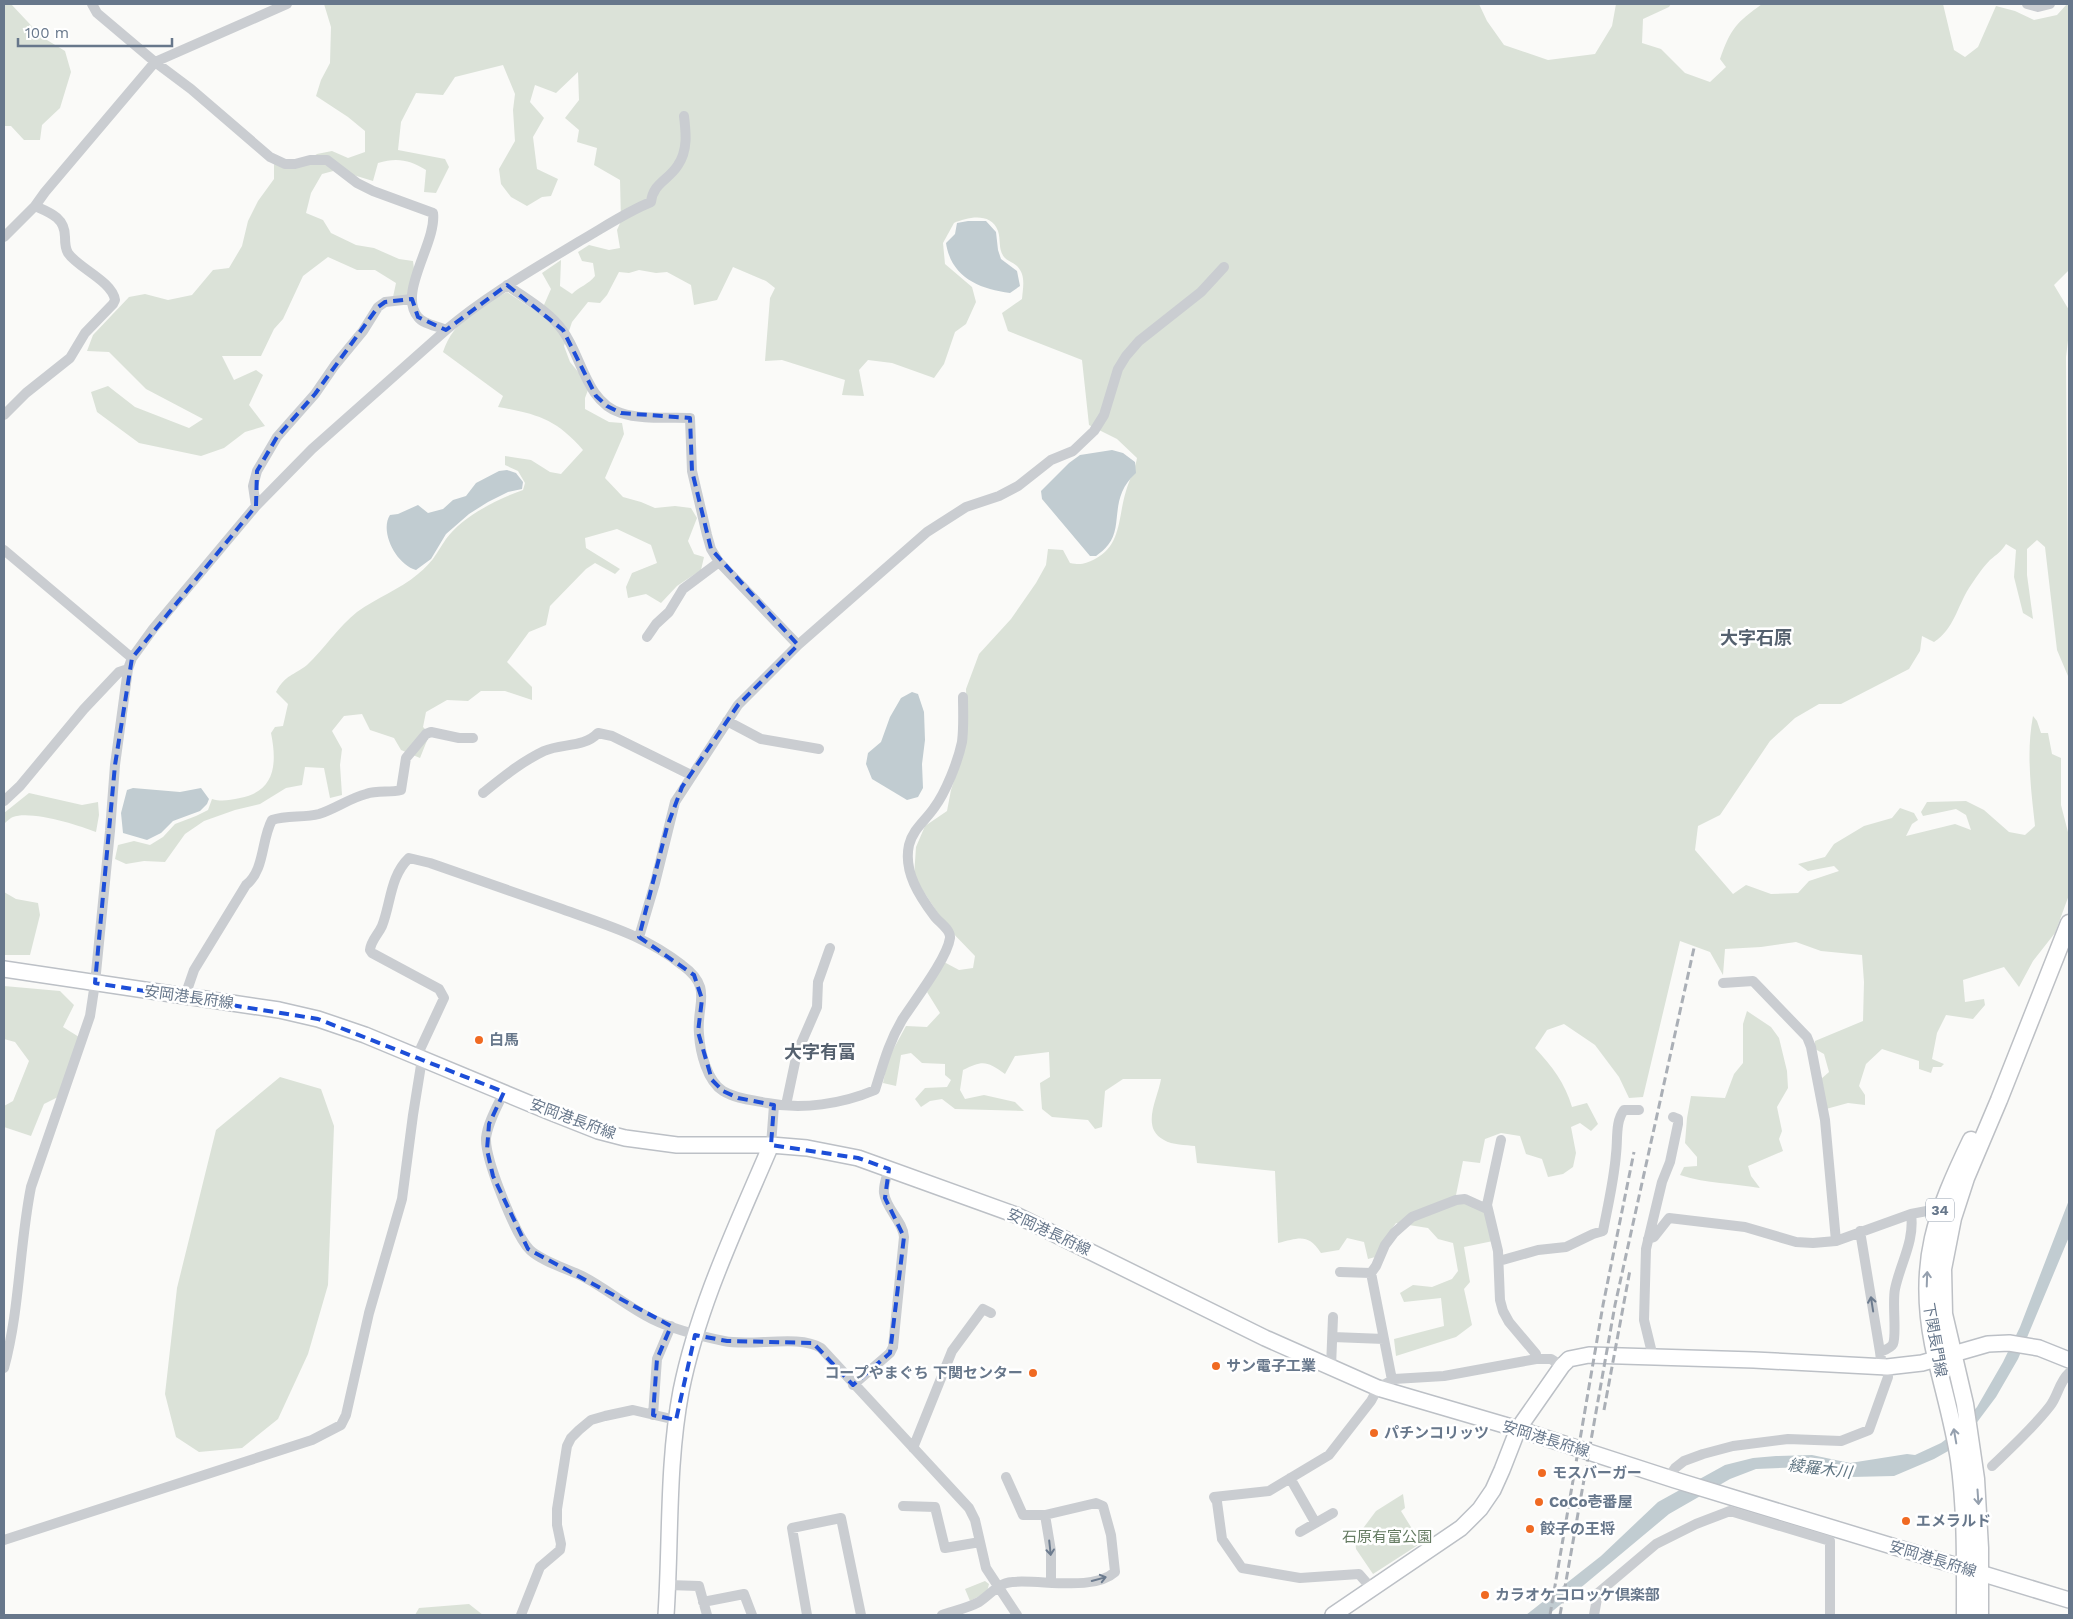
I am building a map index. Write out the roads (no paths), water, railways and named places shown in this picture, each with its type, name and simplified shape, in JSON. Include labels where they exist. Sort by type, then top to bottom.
[{"type":"main road","name":"下関長門線","points":[[1980,1615],[1965,1540],[1959,1460],[1950,1413],[1944,1358],[1942,1294],[1947,1245],[1966,1178],[2069,923]]},
{"type":"main road","name":"安岡港長府線","points":[[4,969],[278,1010],[318,1019],[365,1035],[598,1131],[625,1138],[677,1145],[771,1145],[807,1148],[858,1158],[1016,1215],[1265,1338],[1378,1388],[1518,1429],[1671,1479],[2069,1600]]},
{"type":"main road","name":"下関長門線","points":[[1965,1615],[1972,1572],[1978,1502],[1965,1404],[1944,1358],[1928,1314],[1927,1277],[1929,1256],[1939,1212],[1955,1174],[2028,1024]]},
{"type":"main road","points":[[666,1615],[676,1420],[681,1391],[695,1334],[724,1256],[771,1145]]},
{"type":"main road","points":[[1333,1615],[1461,1528],[1480,1509],[1493,1490],[1518,1429],[1562,1366],[1569,1359],[1579,1356],[1883,1362],[1944,1358],[1996,1343],[2023,1344],[2069,1360]]},
{"type":"street","points":[[92,4],[97,13],[155,62],[191,89],[270,157],[285,164],[295,164],[310,160],[327,160],[357,183],[373,191],[433,213],[434,223],[416,276],[412,307],[418,317],[446,330]]},
{"type":"street","points":[[4,237],[35,206],[155,62],[287,4]]},
{"type":"street","points":[[2027,4],[2038,7],[2050,4]]},
{"type":"street","points":[[4,1368],[15,1320],[26,1211],[31,1187],[55,1113],[64,1096],[87,1024],[95,983],[115,765],[128,670],[132,658],[153,629],[256,506],[312,449],[446,330],[507,285],[651,202],[656,186],[677,167],[682,157],[687,140],[684,116]]},
{"type":"street","points":[[4,415],[26,393],[70,358],[86,333],[115,300],[111,291],[69,254],[65,229],[61,220],[35,206]]},
{"type":"street","points":[[639,937],[655,883],[675,802],[738,705],[798,645],[927,532],[966,507],[1000,496],[1018,486],[1051,460],[1073,451],[1094,431],[1104,415],[1118,369],[1126,356],[1139,341],[1201,292],[1224,267]]},
{"type":"street","points":[[507,285],[548,316],[562,330],[572,345],[596,396],[607,406],[621,413],[690,418],[692,471],[711,549],[719,562],[798,645]]},
{"type":"street","points":[[256,506],[253,486],[257,471],[277,437],[315,394],[335,365],[363,331],[378,307],[385,302],[412,299]]},
{"type":"street","points":[[4,550],[132,658]]},
{"type":"street","points":[[647,637],[656,624],[669,612],[683,589],[719,562]]},
{"type":"street","points":[[4,801],[20,786],[84,710],[119,672],[128,670]]},
{"type":"street","points":[[4,1540],[312,1440],[341,1426],[346,1415],[369,1313],[402,1199],[419,1057],[444,998],[440,989],[372,953],[370,950],[371,943],[381,927],[396,875],[400,866],[408,858],[439,866],[639,937],[684,965],[694,976],[700,988],[702,999],[698,1032],[704,1057],[712,1080],[723,1091],[738,1098],[774,1105],[826,1105],[875,1090],[886,1052],[902,1021],[941,959],[950,938],[949,933],[935,917],[910,878],[909,847],[918,826],[934,810],[942,795],[960,748],[963,696]]},
{"type":"street","points":[[728,721],[761,739],[818,749]]},
{"type":"street","points":[[186,996],[194,970],[246,885],[251,881],[260,861],[268,827],[272,820],[319,814],[364,794],[401,790],[406,758],[423,737],[431,732],[459,738],[472,738]]},
{"type":"street","points":[[483,793],[522,762],[547,750],[592,740],[598,733],[612,736],[691,775]]},
{"type":"street","points":[[786,1105],[796,1053],[816,1007],[818,982],[830,948]]},
{"type":"street","points":[[1723,983],[1753,981],[1807,1037],[1811,1047],[1825,1120],[1836,1241]]},
{"type":"street","points":[[504,1092],[489,1124],[486,1139],[487,1150],[494,1176],[508,1210],[528,1248],[537,1255],[586,1278],[651,1319],[671,1326],[727,1342],[813,1343],[821,1348],[853,1385],[969,1508],[975,1520],[986,1568],[1017,1615]]},
{"type":"street","points":[[771,1145],[774,1105]]},
{"type":"street","points":[[1499,1261],[1538,1250],[1566,1247],[1603,1231],[1616,1154],[1617,1128],[1620,1115],[1624,1110],[1639,1110]]},
{"type":"street","points":[[1653,1357],[1644,1320],[1646,1249],[1662,1182],[1670,1162],[1678,1124],[1678,1119],[1673,1117]]},
{"type":"street","points":[[1501,1140],[1487,1200],[1487,1209],[1498,1251],[1499,1290],[1503,1311],[1515,1330],[1536,1354],[1536,1359]]},
{"type":"street","points":[[853,1385],[890,1353],[893,1347],[904,1230],[884,1192],[889,1169]]},
{"type":"street","points":[[1392,1380],[1371,1273],[1385,1245],[1394,1233],[1412,1217],[1456,1200],[1464,1199],[1487,1209]]},
{"type":"street","points":[[1648,1240],[1654,1237],[1669,1218],[1745,1227],[1796,1242],[1813,1243],[1836,1241],[1911,1214],[1932,1210],[1939,1212]]},
{"type":"street","points":[[1883,1362],[1888,1349],[1893,1344],[1894,1291],[1900,1266],[1912,1237],[1911,1214]]},
{"type":"street","points":[[1671,1479],[1675,1468],[1684,1461],[1733,1446],[1788,1439],[1841,1442],[1869,1430],[1888,1377],[1883,1362],[1860,1231]]},
{"type":"street","points":[[1340,1272],[1371,1273]]},
{"type":"street","points":[[913,1448],[952,1351],[983,1309],[990,1313]]},
{"type":"street","points":[[1331,1367],[1333,1317]]},
{"type":"street","points":[[653,1414],[657,1359],[671,1326]]},
{"type":"street","points":[[1333,1337],[1384,1339]]},
{"type":"street","points":[[1372,1589],[1359,1574],[1300,1578],[1242,1568],[1222,1539],[1217,1502],[1214,1497],[1268,1491],[1329,1455],[1371,1402],[1378,1388],[1392,1380],[1444,1376],[1536,1359],[1551,1359],[1562,1366]]},
{"type":"street","points":[[1992,1466],[2035,1424],[2052,1404],[2063,1378],[2069,1373]]},
{"type":"street","points":[[521,1615],[540,1567],[560,1550],[557,1509],[567,1446],[571,1438],[592,1420],[633,1410],[676,1420]]},
{"type":"street","points":[[945,1611],[978,1602],[998,1587],[1010,1582],[1051,1582],[1064,1584],[1088,1582],[1110,1576],[1115,1572],[1111,1535],[1103,1506],[1096,1503],[1045,1515],[1023,1515],[1006,1477]]},
{"type":"street","points":[[1290,1478],[1316,1522]]},
{"type":"street","points":[[904,1506],[935,1507],[945,1548],[980,1542]]},
{"type":"street","points":[[1594,1615],[1598,1593],[1656,1544],[1696,1524],[1730,1511],[1830,1541],[1830,1615]]},
{"type":"street","points":[[1300,1532],[1333,1513]]},
{"type":"street","points":[[1045,1515],[1051,1551],[1051,1582]]},
{"type":"street","points":[[807,1615],[792,1528],[841,1518],[861,1615]]},
{"type":"street","points":[[668,1584],[699,1586],[707,1615]]},
{"type":"street","points":[[703,1602],[744,1594],[752,1615]]},
{"type":"water","points":[[986,221],[996,232],[1001,259],[1017,271],[1020,286],[1010,293],[977,284],[960,273],[954,265],[946,243],[955,234],[957,223]]},
{"type":"water","points":[[1112,450],[1123,453],[1135,462],[1136,473],[1127,482],[1122,492],[1113,537],[1101,552],[1096,556],[1090,556],[1042,499],[1041,491],[1069,463],[1080,455]]},
{"type":"water","points":[[507,470],[516,473],[523,482],[522,489],[508,492],[469,514],[446,534],[431,559],[416,570],[402,562],[388,539],[387,522],[390,515],[398,514],[418,505],[428,513],[443,509],[453,500],[466,496],[476,483],[499,471]]},
{"type":"water","points":[[912,692],[918,694],[924,712],[923,788],[918,797],[907,800],[872,779],[866,764],[868,753],[881,742],[890,717],[901,698]]},
{"type":"water","points":[[133,788],[180,792],[201,788],[209,799],[200,811],[173,821],[161,833],[147,840],[123,833],[121,813],[127,790]]},
{"type":"water","name":"綾羅木川","points":[[2069,1200],[2069,1237],[2018,1359],[1996,1397],[1966,1437],[1950,1450],[1894,1476],[1851,1477],[1806,1467],[1756,1469],[1730,1479],[1669,1514],[1548,1615],[1526,1615],[1601,1556],[1658,1502],[1725,1465],[1753,1458],[1776,1456],[1812,1455],[1850,1463],[1907,1454],[1915,1455],[1941,1443],[1957,1431],[1977,1407],[2003,1362],[2020,1327]]},
{"type":"railway","points":[[1560,1615],[1615,1305],[1694,948]]},
{"type":"railway","points":[[1550,1615],[1603,1305],[1634,1152]]},
{"type":"railway","points":[[1604,1410],[1630,1270]]},
{"type":"place","name":"白馬","points":[[479,1040]]},
{"type":"place","name":"サン電子工業","points":[[1216,1366]]},
{"type":"place","name":"コープやまぐち 下関センター","points":[[1033,1373]]},
{"type":"place","name":"パチンコリッツ","points":[[1374,1433]]},
{"type":"place","name":"モスバーガー","points":[[1542,1473]]},
{"type":"place","name":"CoCo壱番屋","points":[[1539,1502]]},
{"type":"place","name":"エメラルド","points":[[1906,1521]]},
{"type":"place","name":"餃子の王将","points":[[1530,1529]]},
{"type":"place","name":"カラオケコロッケ倶楽部","points":[[1485,1595]]},
{"type":"district","name":"大字石原","points":[[1756,638]]},
{"type":"district","name":"大字有冨","points":[[820,1052]]},
{"type":"park label","name":"石原有富公園","points":[[1387,1537]]}]
